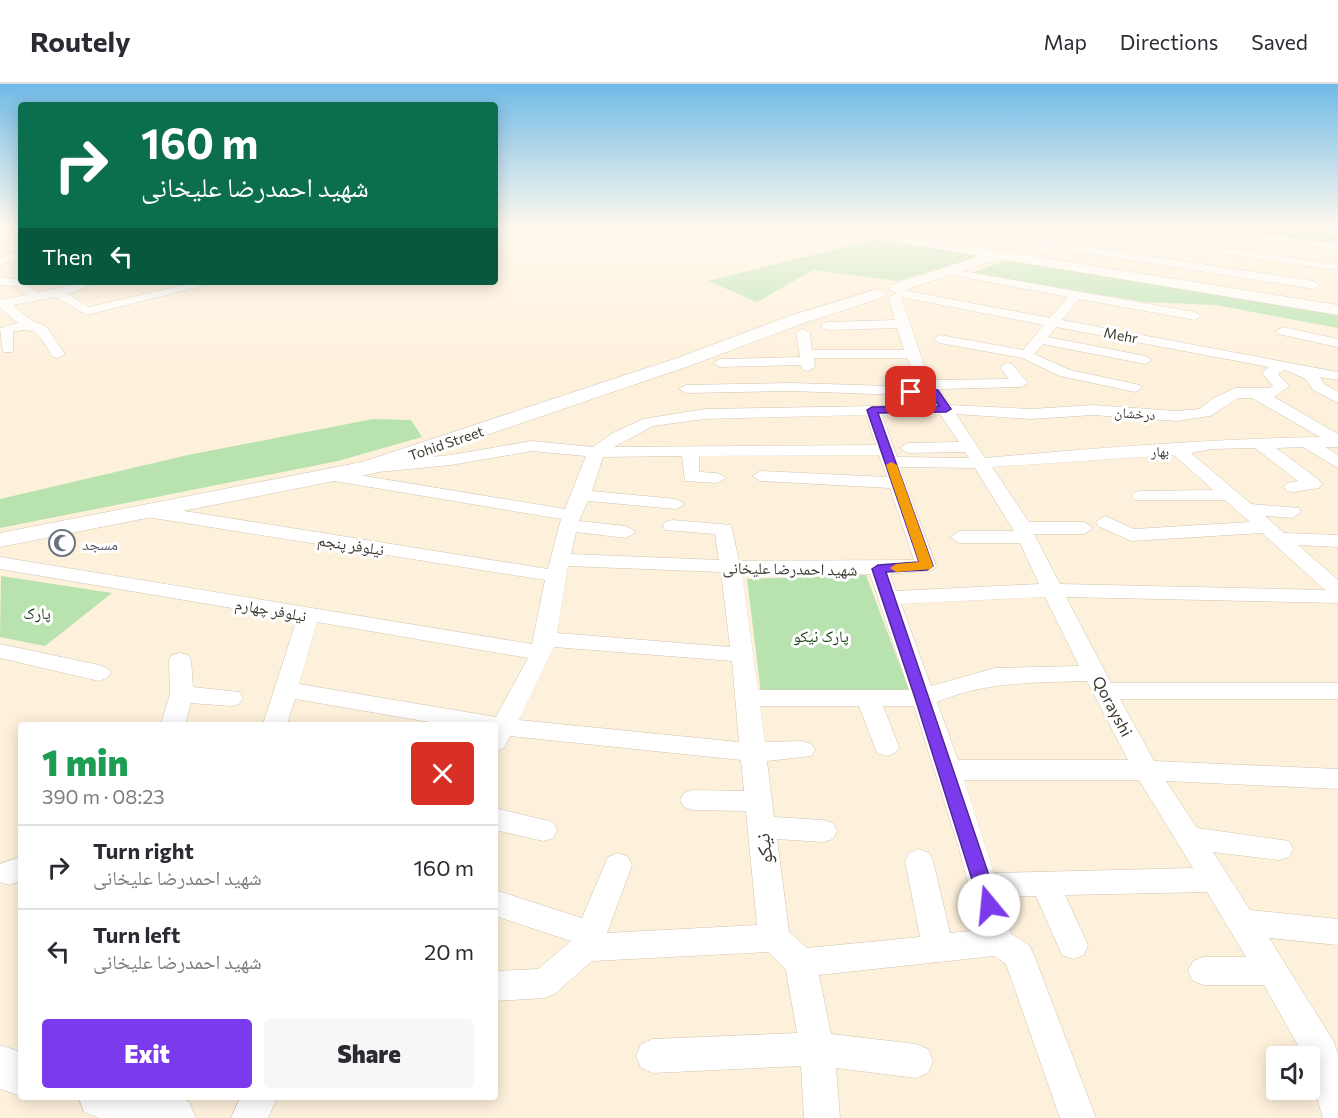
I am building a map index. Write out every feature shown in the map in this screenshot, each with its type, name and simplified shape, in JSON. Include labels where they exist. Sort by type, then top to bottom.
[{"type":"main road","name":"Tohid Street","points":[[0,540],[334,476],[451,451],[795,320],[893,293],[945,274]]},
{"type":"main road","points":[[1118,274],[1338,310]]},
{"type":"main road","points":[[1176,274],[1338,304]]},
{"type":"main road","points":[[0,1067],[18,1073]]},
{"type":"main road","points":[[111,1100],[173,1118]]},
{"type":"street","points":[[964,274],[1195,316]]},
{"type":"street","points":[[1289,274],[1314,285]]},
{"type":"street","points":[[1,281],[18,283]]},
{"type":"street","points":[[22,285],[35,297]]},
{"type":"street","points":[[2,303],[57,293],[83,285]]},
{"type":"street","points":[[146,285],[151,295]]},
{"type":"street","points":[[57,293],[87,311],[196,285]]},
{"type":"street","name":"Mehr","points":[[893,293],[1338,376]]},
{"type":"street","name":"Qorayshi","points":[[893,293],[913,354],[936,395],[1024,532],[1146,770],[1317,1042],[1332,1071],[1338,1112]]},
{"type":"street","points":[[1026,355],[1077,294]]},
{"type":"street","points":[[2,303],[27,324],[41,329],[58,354]]},
{"type":"street","points":[[8,349],[3,331],[27,324]]},
{"type":"street","points":[[827,326],[902,324]]},
{"type":"street","points":[[1282,331],[1338,343]]},
{"type":"street","points":[[802,333],[813,389]]},
{"type":"street","points":[[1223,354],[1226,337]]},
{"type":"street","points":[[940,339],[1026,355],[1045,367],[1074,377],[1135,388]]},
{"type":"street","points":[[1040,339],[1145,360]]},
{"type":"street","points":[[720,363],[806,357],[913,354]]},
{"type":"street","points":[[1284,365],[1312,376],[1318,387],[1338,398]]},
{"type":"street","name":"درخشان","points":[[936,395],[1031,414],[1093,410],[1176,416],[1204,413],[1217,402],[1235,393],[1273,393],[1281,386],[1269,373],[1284,365]]},
{"type":"street","points":[[498,725],[543,646],[570,520],[582,495],[596,452],[617,436],[650,422],[705,414],[872,410],[936,395],[1021,382],[1006,367]]},
{"type":"street","points":[[686,389],[813,389],[936,395]]},
{"type":"street","points":[[840,411],[841,390]]},
{"type":"street","points":[[1255,393],[1338,442]]},
{"type":"street","points":[[1082,398],[1093,410]]},
{"type":"street","name":"شهید احمدرضا علیخانی","points":[[558,568],[675,563],[732,568],[878,569],[927,566],[872,410]]},
{"type":"street","name":"بهار","points":[[976,455],[1178,450],[1211,444],[1338,442]]},
{"type":"street","points":[[1259,443],[1281,466],[1313,484],[1293,487]]},
{"type":"street","points":[[1309,444],[1338,463]]},
{"type":"street","points":[[451,451],[532,446],[596,452],[976,455]]},
{"type":"street","points":[[908,448],[976,455]]},
{"type":"street","points":[[1178,450],[1338,592]]},
{"type":"street","points":[[690,453],[691,477],[717,478]]},
{"type":"street","points":[[334,476],[626,532]]},
{"type":"street","points":[[760,476],[898,483]]},
{"type":"street","points":[[1141,496],[1252,490]]},
{"type":"street","points":[[582,495],[676,504]]},
{"type":"street","points":[[1246,508],[1292,513]]},
{"type":"street","name":"نیلوفر پنجم","points":[[147,511],[558,568]]},
{"type":"street","points":[[1105,522],[1131,535],[1273,532],[1338,541]]},
{"type":"street","name":"نیکو","points":[[672,526],[724,529],[732,568],[774,938]]},
{"type":"street","points":[[960,537],[1084,528]]},
{"type":"street","name":"نیلوفر چهارم","points":[[0,562],[309,615],[543,646],[742,655]]},
{"type":"street","points":[[878,569],[923,698],[983,885],[998,942]]},
{"type":"street","points":[[888,598],[1052,590],[1338,597]]},
{"type":"street","points":[[276,722],[309,615]]},
{"type":"street","points":[[0,651],[99,673]]},
{"type":"street","points":[[174,722],[182,694],[180,660]]},
{"type":"street","points":[[746,698],[923,698],[955,685],[996,676],[1338,691]]},
{"type":"street","points":[[286,690],[453,722]]},
{"type":"street","points":[[182,694],[231,698]]},
{"type":"street","points":[[868,698],[886,747]]},
{"type":"street","points":[[498,730],[752,752],[802,750]]},
{"type":"street","points":[[946,770],[1146,770],[1338,779]]},
{"type":"street","points":[[693,800],[823,831]]},
{"type":"street","points":[[498,820],[543,830]]},
{"type":"street","points":[[1189,838],[1279,849]]},
{"type":"street","points":[[920,861],[939,950]]},
{"type":"street","points":[[498,986],[545,983],[588,941],[618,865]]},
{"type":"street","points":[[983,885],[1216,880]]},
{"type":"street","points":[[1046,885],[1073,945]]},
{"type":"street","points":[[498,904],[588,941],[774,938],[801,963],[817,1049],[822,1118]]},
{"type":"street","points":[[1242,922],[1338,932]]},
{"type":"street","points":[[801,963],[998,942],[1018,955],[1078,1118]]},
{"type":"street","points":[[1204,971],[1272,971]]},
{"type":"street","points":[[653,1056],[817,1049],[916,1061]]},
{"type":"street","points":[[249,1118],[259,1100]]},
{"type":"green space","points":[[735,274],[806,274],[757,302],[708,281]]},
{"type":"green space","points":[[845,274],[920,274],[897,281]]},
{"type":"green space","points":[[979,274],[1103,274],[1338,313],[1338,328],[1215,305],[1144,302]]},
{"type":"green space","points":[[373,419],[411,420],[422,437],[338,461],[0,528],[0,499],[188,455]]},
{"type":"green space","name":"پارک نیکو","points":[[866,575],[909,690],[761,693],[747,579]]},
{"type":"green space","name":"پارک","points":[[1,576],[112,593],[45,646],[0,637]]},
{"type":"slow traffic","points":[[891,465],[927,566],[896,568]]},
{"type":"place","name":"مسجد","points":[[62,543]]},
{"type":"route","points":[[911,392],[934,392],[946,409],[872,410],[927,566],[878,569],[923,698],[989,905]]}]
